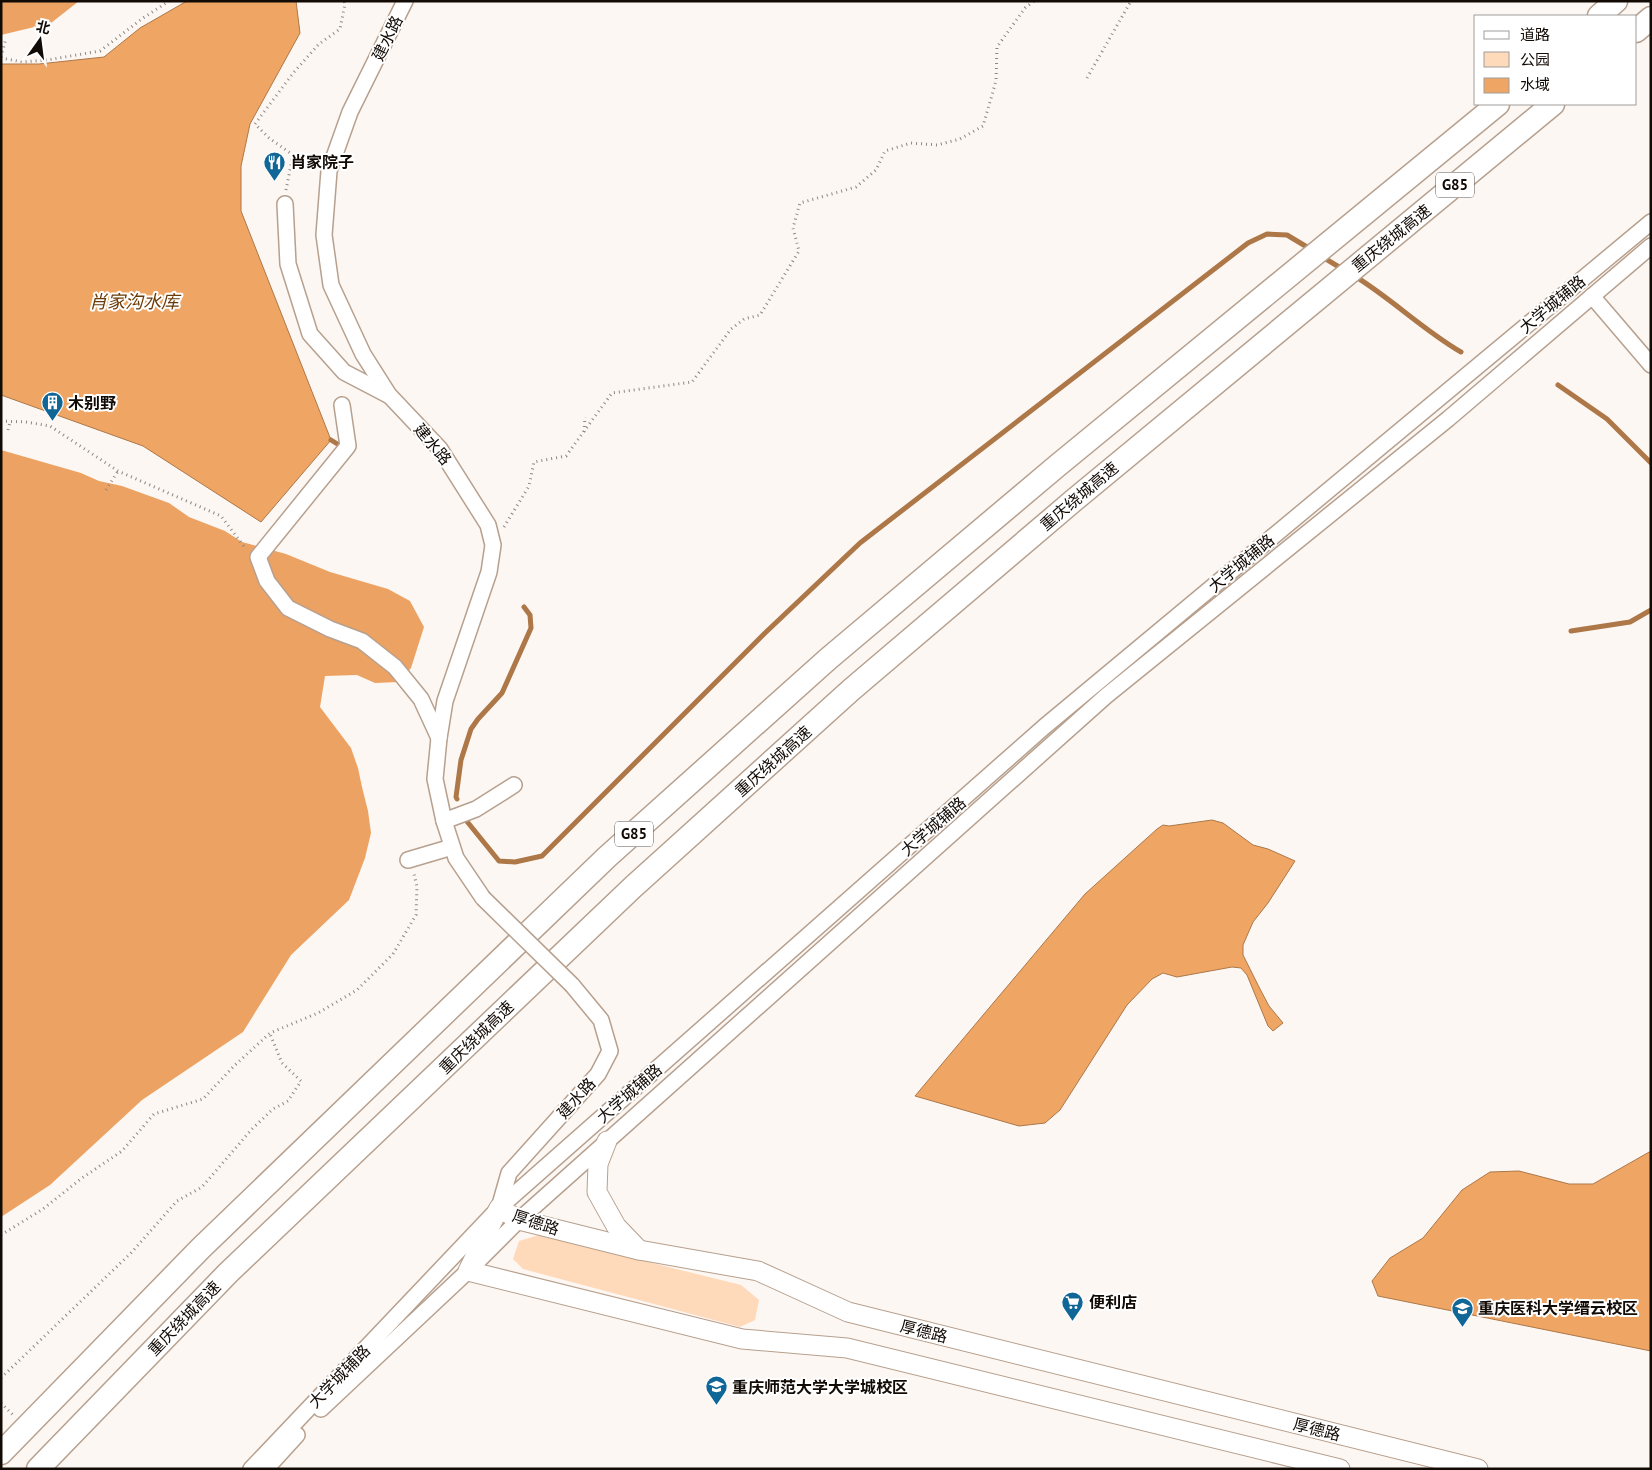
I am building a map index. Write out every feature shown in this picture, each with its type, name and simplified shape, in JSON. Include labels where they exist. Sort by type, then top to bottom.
[{"type":"highway","points":[[1600,15],[1616,1]]},
{"type":"highway","points":[[1637,30],[1651,18]]},
{"type":"highway","name":"G85","points":[[1,1454],[201,1248],[615,851],[836,652],[1057,466],[1497,105]]},
{"type":"highway","name":"重庆绕城高速","points":[[38,1469],[228,1273],[633,887],[859,684],[1073,501],[1552,105]]},
{"type":"main road","points":[[607,1141],[598,1164],[597,1192],[616,1226],[639,1250]]},
{"type":"main road","name":"厚德路","points":[[1340,1469],[847,1348],[742,1340],[468,1271],[499,1208],[519,1220],[639,1250],[758,1271],[848,1312],[1478,1469]]},
{"type":"street","name":"建水路","points":[[405,1],[350,112],[329,171],[324,235],[331,285],[363,354],[389,395],[440,449],[488,525],[493,545],[489,572],[445,701],[439,738],[436,779],[444,820],[456,858],[483,898],[572,985],[601,1020],[610,1051],[598,1074],[509,1172],[499,1208]]},
{"type":"street","points":[[285,204],[288,264],[310,334],[344,372],[389,395]]},
{"type":"street","name":"大学城辅路","points":[[251,1469],[499,1208],[1044,727],[1651,222]]},
{"type":"street","name":"大学城辅路","points":[[266,1469],[323,1406],[468,1271],[519,1220],[1106,696],[1448,418],[1651,246]]},
{"type":"street","points":[[1592,296],[1651,365]]},
{"type":"street","points":[[342,405],[348,446],[258,557],[267,581],[288,608],[330,629],[362,641],[395,667],[422,700],[439,738]]},
{"type":"street","points":[[444,820],[476,809],[514,785]]},
{"type":"street","points":[[409,860],[452,847]]},
{"type":"path","points":[[6,38],[1,58],[24,62],[100,51],[169,1]]},
{"type":"path","points":[[285,204],[286,187],[293,155],[269,138],[255,124],[294,72],[319,44],[340,29],[344,1]]},
{"type":"path","points":[[493,545],[528,486],[534,462],[566,456],[612,394],[692,382],[731,329],[744,319],[760,315],[799,251],[793,228],[800,203],[856,187],[876,170],[885,151],[911,143],[937,145],[960,139],[983,126],[996,81],[997,47],[1025,8],[1034,1]]},
{"type":"path","points":[[1087,78],[1131,1]]},
{"type":"path","points":[[584,433],[585,417]]},
{"type":"path","points":[[1,421],[26,422],[50,426],[118,471],[221,516],[263,571]]},
{"type":"path","points":[[8,430],[10,422]]},
{"type":"path","points":[[106,490],[118,471]]},
{"type":"path","points":[[1,1235],[43,1209],[82,1178],[122,1151],[154,1114],[203,1099],[234,1066],[270,1034],[318,1013],[357,990],[393,954],[416,914],[417,887],[409,860]]},
{"type":"path","points":[[1,1378],[132,1252],[177,1201],[202,1187],[252,1129],[273,1109],[288,1101],[301,1081],[282,1063],[270,1034]]},
{"type":"path","points":[[1,1402],[14,1416]]},
{"type":"green space","points":[[539,1235],[741,1285],[759,1300],[755,1320],[740,1327],[523,1269],[513,1259],[519,1241]]},
{"type":"shaded area","points":[[1,1],[79,1],[51,23],[1,35]]},
{"type":"shaded area","points":[[1,450],[81,473],[99,481],[122,486],[169,503],[189,517],[225,531],[242,542],[286,554],[330,572],[388,589],[410,601],[424,627],[411,668],[399,682],[375,683],[357,675],[325,676],[320,707],[351,748],[358,768],[371,833],[365,858],[349,900],[291,955],[243,1032],[142,1100],[50,1185],[1,1217]]},
{"type":"water","name":"肖家沟水库","points":[[187,1],[296,1],[300,33],[250,124],[241,166],[241,211],[331,440],[261,522],[143,446],[1,395],[1,64],[39,64],[104,57],[140,28]]},
{"type":"water","points":[[1212,820],[1223,823],[1253,845],[1268,849],[1295,861],[1268,903],[1253,922],[1243,945],[1243,955],[1260,989],[1269,1006],[1283,1023],[1273,1031],[1268,1026],[1247,975],[1241,968],[1232,967],[1177,977],[1163,973],[1152,979],[1127,1005],[1060,1110],[1045,1123],[1019,1126],[915,1096],[1085,894],[1163,825],[1169,826]]},
{"type":"water","points":[[1651,1151],[1651,1351],[1378,1296],[1372,1281],[1390,1258],[1423,1238],[1462,1190],[1490,1172],[1519,1171],[1569,1184],[1593,1184]]},
{"type":"waterway","points":[[465,819],[499,861],[515,862],[542,856],[765,633],[860,543],[1248,243],[1267,234],[1287,235],[1312,250]]},
{"type":"waterway","points":[[1321,256],[1344,270]]},
{"type":"waterway","points":[[1353,275],[1433,334],[1461,352]]},
{"type":"waterway","points":[[1558,385],[1607,419],[1651,463]]},
{"type":"waterway","points":[[331,440],[339,445]]},
{"type":"waterway","points":[[457,799],[461,760],[471,729],[502,693],[531,628],[530,615],[524,607]]},
{"type":"waterway","points":[[1571,631],[1630,622],[1651,610]]},
{"type":"place","name":"肖家院子","points":[[274,181]]},
{"type":"place","name":"木别野","points":[[52,422]]},
{"type":"place","name":"便利店","points":[[1073,1321]]},
{"type":"place","name":"重庆医科大学缙云校区","points":[[1462,1327]]},
{"type":"place","name":"重庆师范大学大学城校区","points":[[716,1406]]}]
